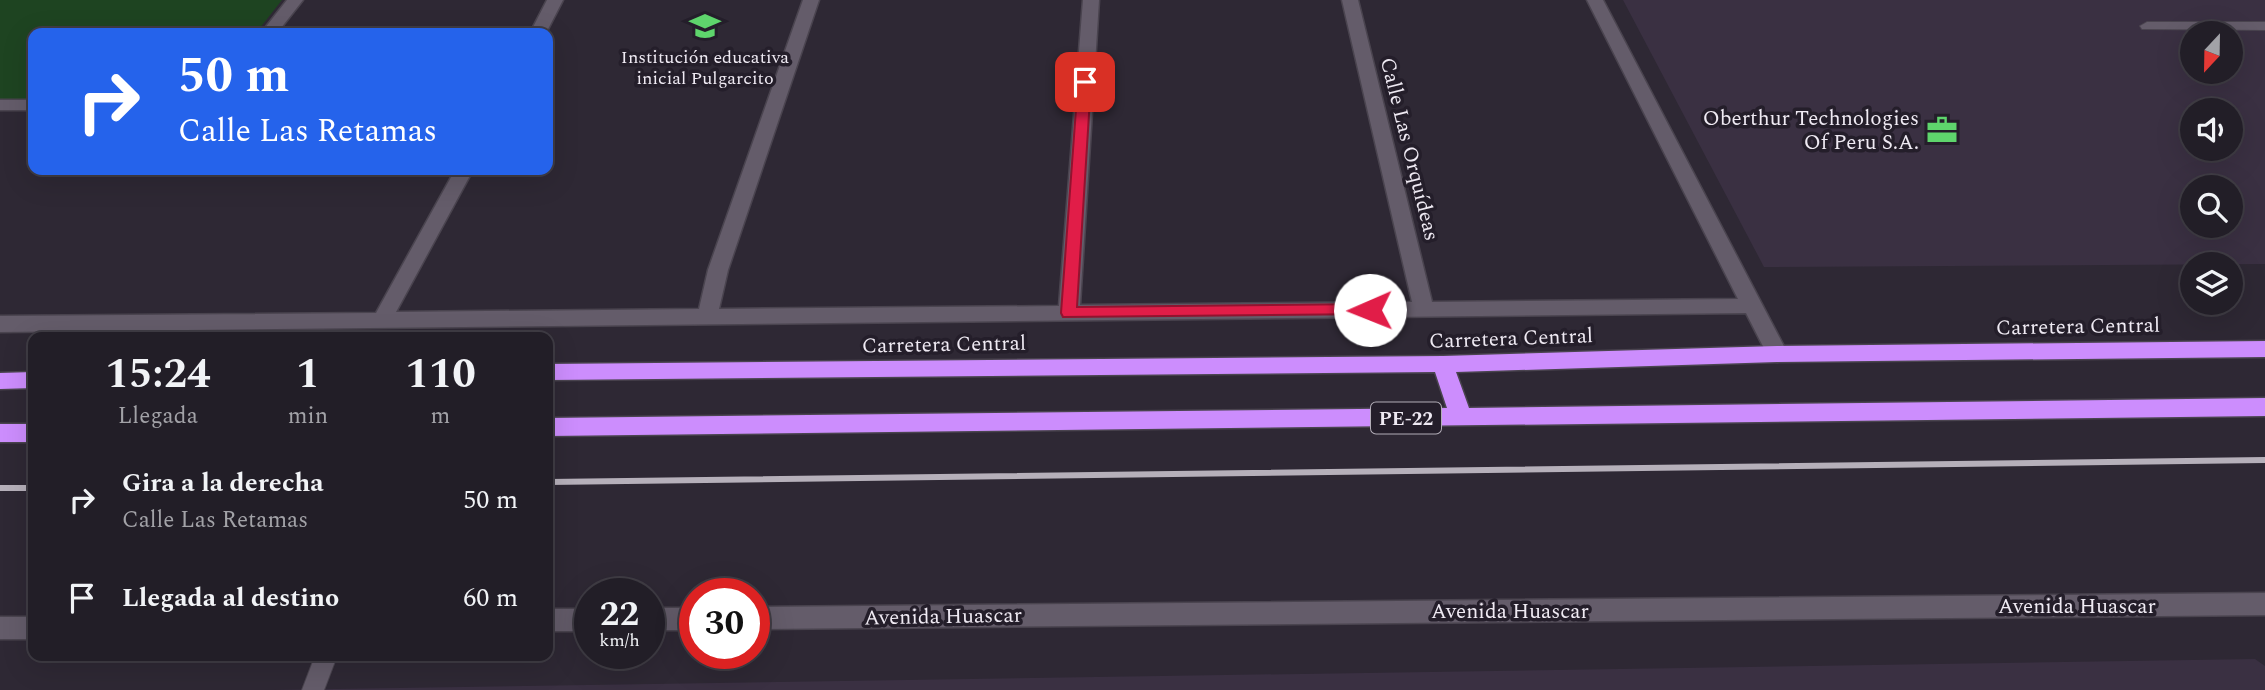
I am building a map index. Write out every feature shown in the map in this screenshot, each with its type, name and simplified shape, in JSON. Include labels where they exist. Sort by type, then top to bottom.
[{"type":"highway","name":"Carretera Central","points":[[553,372],[1443,365],[1777,354],[2265,349]]},
{"type":"highway","points":[[1443,365],[1461,418]]},
{"type":"highway","points":[[0,381],[28,380]]},
{"type":"highway","name":"PE-22","points":[[553,427],[2265,408]]},
{"type":"highway","points":[[0,433],[28,433]]},
{"type":"street","points":[[273,28],[295,0]]},
{"type":"street","points":[[541,28],[555,0]]},
{"type":"street","points":[[707,317],[718,270],[811,0]]},
{"type":"street","points":[[1069,313],[1091,0]]},
{"type":"street","name":"Calle Las Orquídeas","points":[[1350,0],[1424,309]]},
{"type":"street","points":[[1595,0],[1777,354]]},
{"type":"street","points":[[0,105],[28,105]]},
{"type":"street","points":[[382,320],[461,175]]},
{"type":"street","points":[[0,324],[1752,306]]},
{"type":"street","name":"Avenida Huascar","points":[[770,618],[2265,604]]},
{"type":"street","points":[[553,620],[574,620]]},
{"type":"street","points":[[0,628],[28,628]]},
{"type":"lane","points":[[2147,26],[2265,26]]},
{"type":"lane","points":[[313,690],[325,661]]},
{"type":"shaded area","name":"Oberthur Technologies Of Peru S.A.","points":[[1623,0],[2265,0],[2265,264],[2243,264],[2243,252],[2180,252],[2180,265],[1764,267]]},
{"type":"shaded area","points":[[2255,659],[2265,666],[2265,690],[272,690]]},
{"type":"green space","points":[[0,0],[282,0],[260,28],[28,28],[28,99],[0,99]]},
{"type":"railway","points":[[553,482],[2265,460]]},
{"type":"railway","points":[[0,488],[28,488]]},
{"type":"place","name":"Institución educativa inicial Pulgarcito","points":[[705,26]]},
{"type":"place","name":"Oberthur Technologies Of Peru S.A.","points":[[1942,130]]},
{"type":"route","points":[[1085,82],[1069,313],[1370,310]]}]
